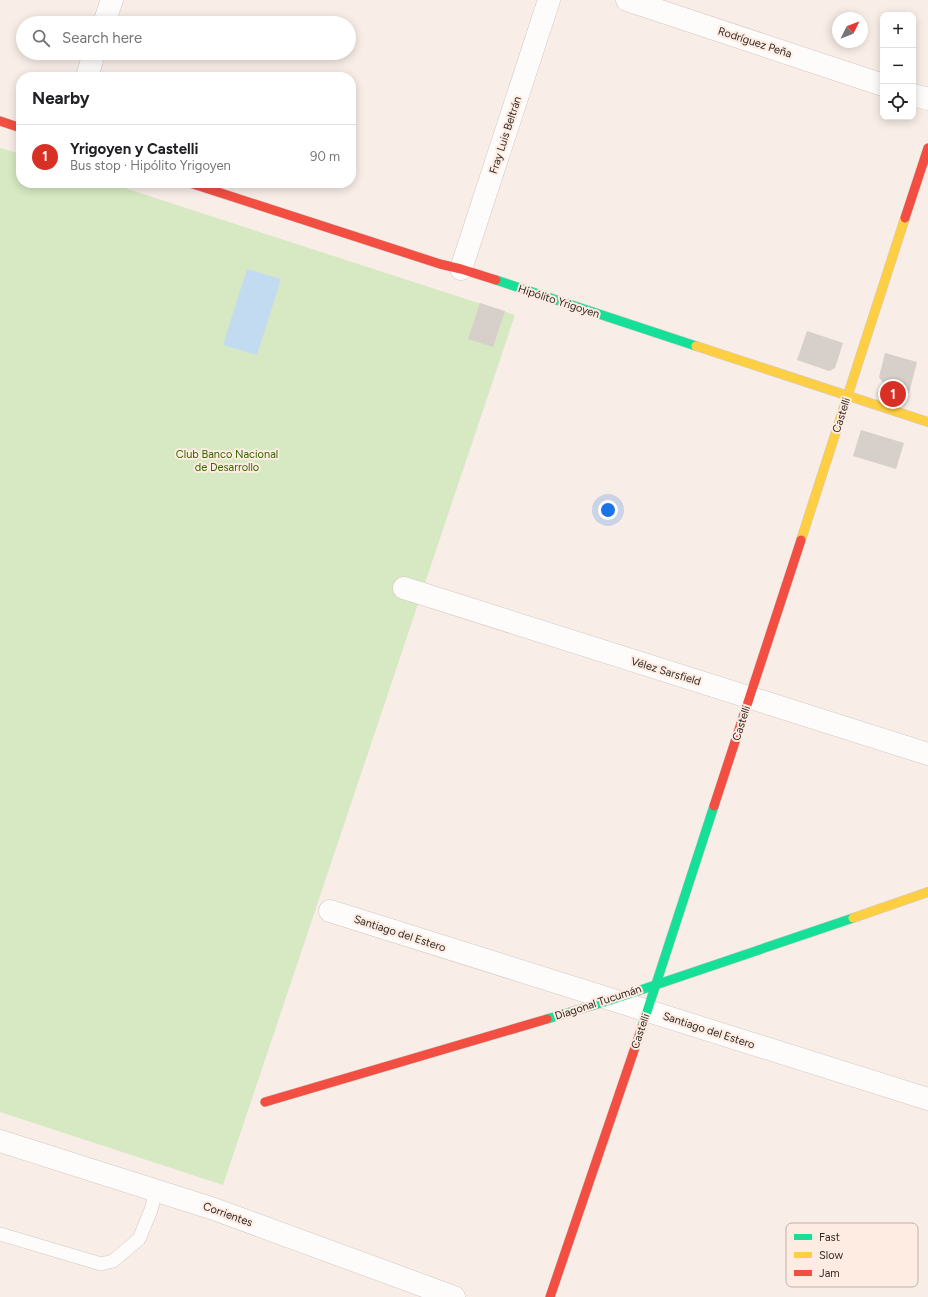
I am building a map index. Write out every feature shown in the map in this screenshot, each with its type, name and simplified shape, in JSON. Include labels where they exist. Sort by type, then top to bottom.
[{"type":"street","points":[[106,16],[112,0]]},
{"type":"street","name":"Fray Luis Beltrán","points":[[461,269],[549,0]]},
{"type":"street","name":"Rodríguez Peña","points":[[627,0],[880,84]]},
{"type":"street","points":[[88,72],[92,60]]},
{"type":"street","points":[[916,95],[928,100]]},
{"type":"street","points":[[0,121],[16,126]]},
{"type":"street","name":"Castelli","points":[[550,1297],[648,1010],[928,148]]},
{"type":"street","name":"Hipólito Yrigoyen","points":[[205,188],[433,262],[461,269],[928,422]]},
{"type":"street","name":"Vélez Sarsfield","points":[[404,588],[928,754]]},
{"type":"street","name":"Diagonal Tucumán","points":[[265,1102],[611,1000],[928,892]]},
{"type":"street","name":"Santiago del Estero","points":[[330,911],[928,1099]]},
{"type":"street","name":"Corrientes","points":[[0,1141],[214,1209],[454,1297]]},
{"type":"lane","points":[[0,1234],[101,1264],[113,1261],[139,1239],[151,1210],[156,1190]]},
{"type":"green space","name":"Club Banco Nacional de Desarrollo","points":[[0,148],[16,153],[16,188],[124,188],[515,315],[223,1185],[0,1112]]},
{"type":"water","points":[[247,269],[281,279],[257,355],[223,345]]},
{"type":"building","points":[[480,303],[505,311],[493,347],[468,339]]},
{"type":"building","points":[[807,331],[843,343],[835,368],[829,371],[797,360]]},
{"type":"building","points":[[885,353],[917,362],[909,393],[885,386],[879,377]]},
{"type":"building","points":[[861,430],[904,443],[896,469],[853,456]]},
{"type":"traffic: fast","points":[[496,280],[696,346]]},
{"type":"traffic: fast","points":[[642,1027],[714,806]]},
{"type":"traffic: fast","points":[[547,1019],[611,1000],[853,918]]},
{"type":"traffic: slow","points":[[801,540],[905,218]]},
{"type":"traffic: slow","points":[[696,346],[928,422]]},
{"type":"traffic: slow","points":[[853,918],[928,892]]},
{"type":"traffic: jam","points":[[0,121],[16,126]]},
{"type":"traffic: jam","points":[[905,218],[928,148]]},
{"type":"traffic: jam","points":[[205,188],[440,264],[496,280]]},
{"type":"traffic: jam","points":[[714,806],[801,540]]},
{"type":"traffic: jam","points":[[265,1102],[547,1019]]},
{"type":"traffic: jam","points":[[550,1297],[642,1027]]},
{"type":"place","name":"Yrigoyen y Castelli","points":[[893,394]]}]
